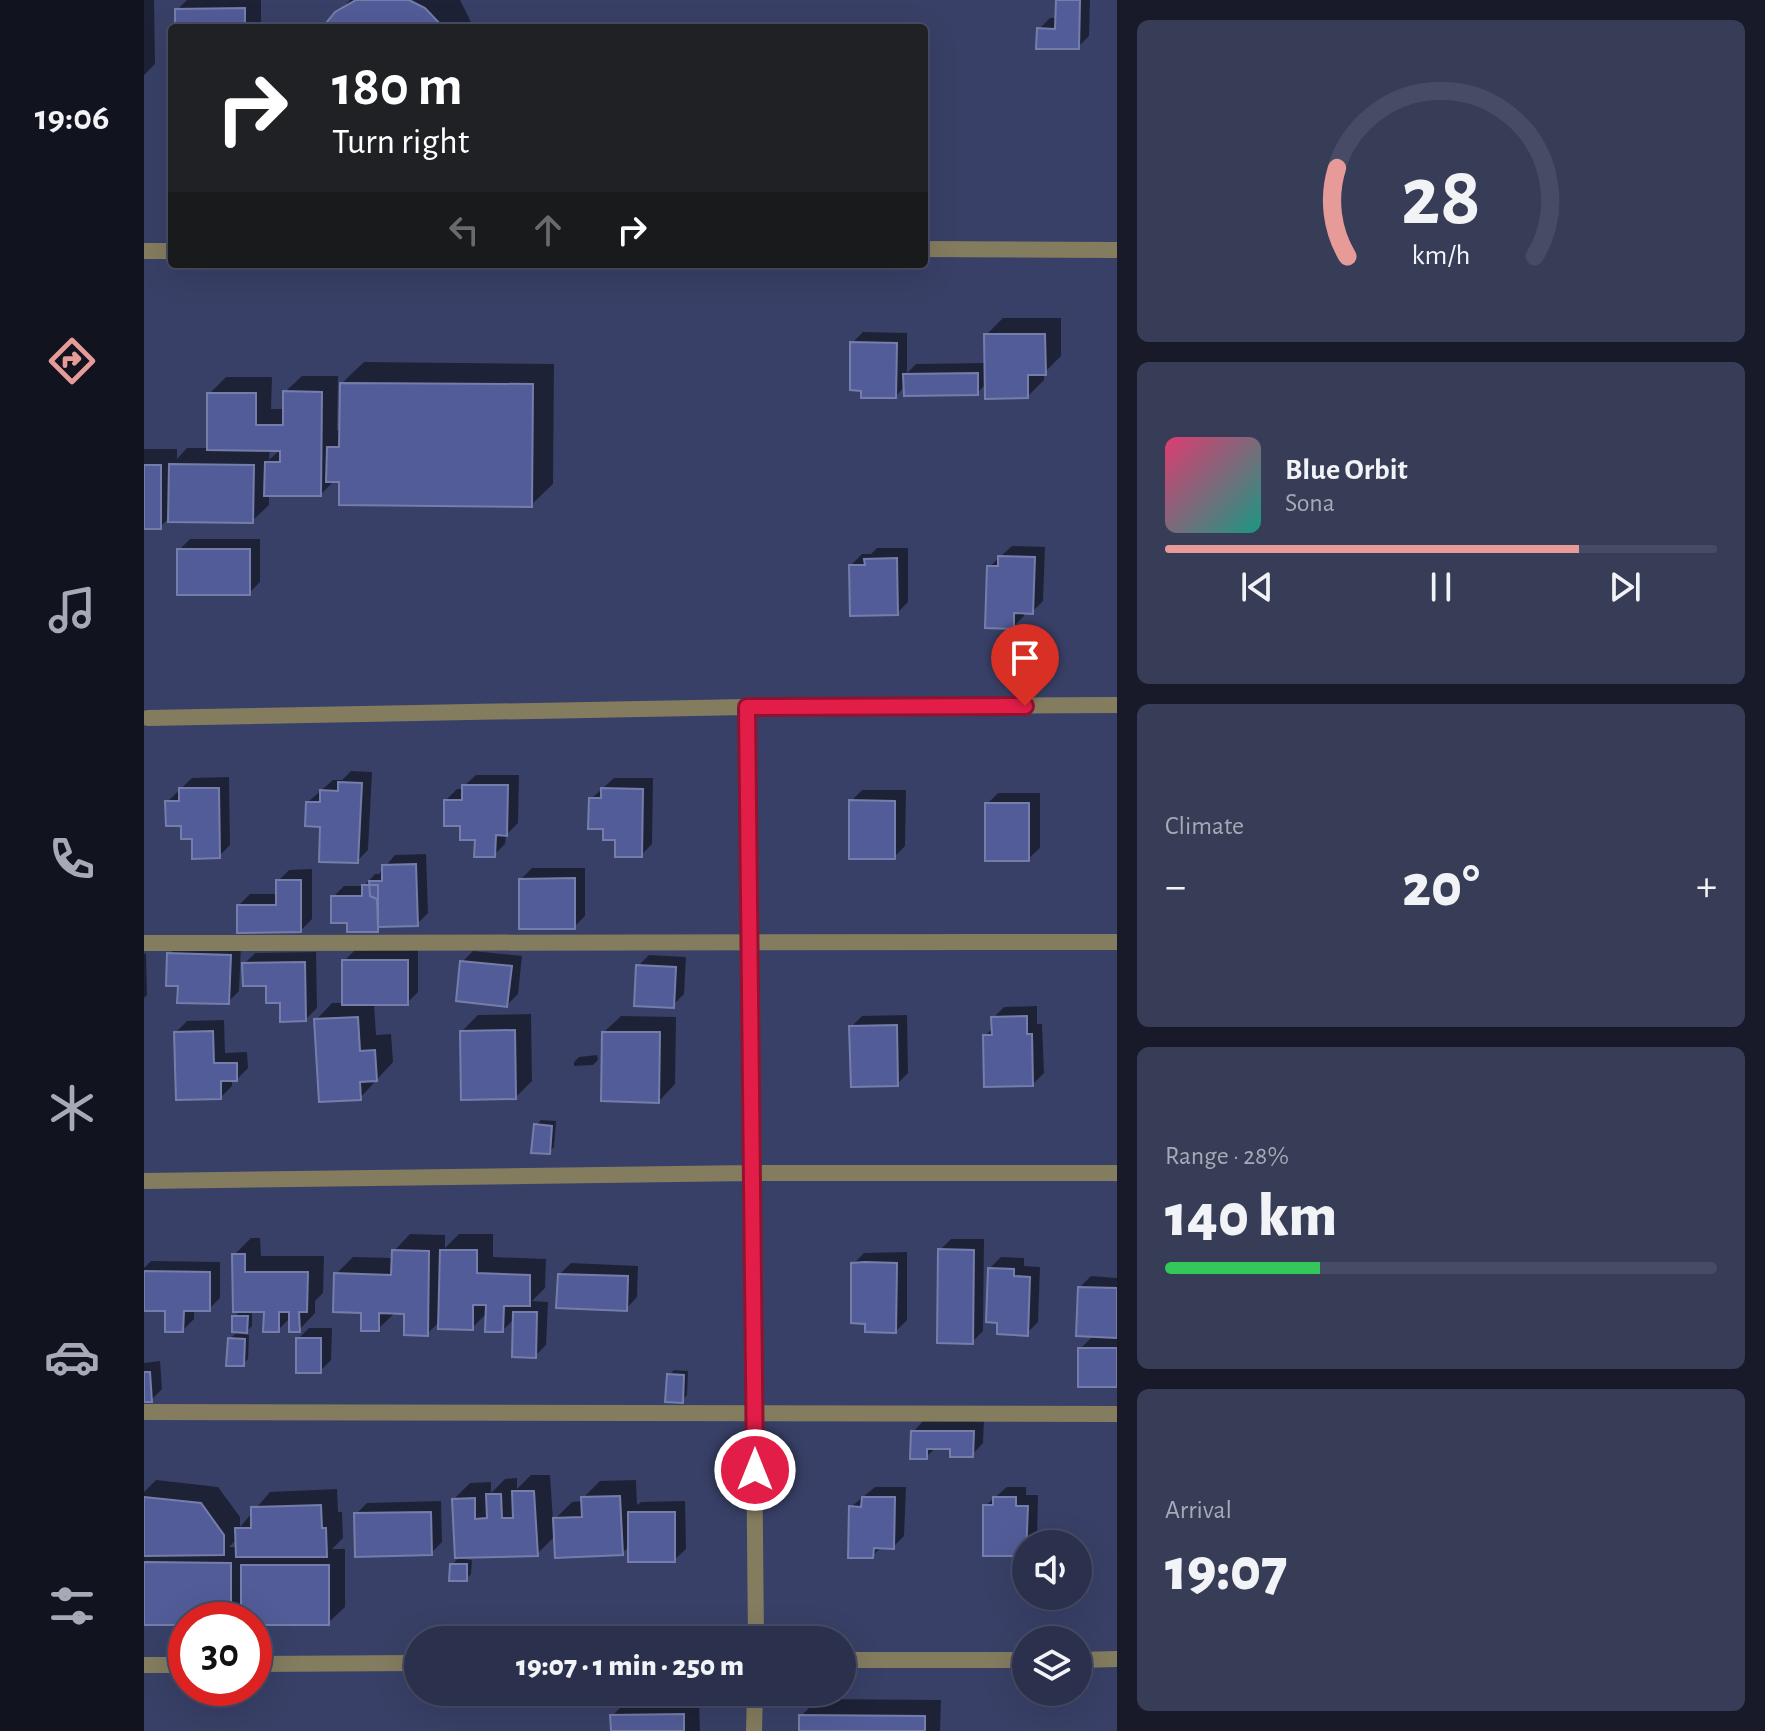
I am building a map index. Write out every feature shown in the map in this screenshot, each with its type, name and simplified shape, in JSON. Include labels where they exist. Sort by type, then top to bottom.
[{"type":"street","points":[[928,249],[1117,250]]},
{"type":"street","points":[[144,251],[168,251]]},
{"type":"street","points":[[148,718],[747,707],[1117,705]]},
{"type":"street","points":[[747,707],[756,1626]]},
{"type":"street","points":[[144,943],[1117,942]]},
{"type":"street","points":[[144,1181],[752,1173],[1117,1173]]},
{"type":"street","points":[[144,1412],[1117,1414]]},
{"type":"street","points":[[1092,1660],[1117,1659]]},
{"type":"street","points":[[856,1660],[1012,1660]]},
{"type":"street","points":[[272,1664],[404,1663]]},
{"type":"street","points":[[144,1665],[168,1665]]},
{"type":"street","points":[[754,1731],[755,1706]]},
{"type":"building","points":[[356,0],[409,0],[425,8],[440,24],[325,24],[335,12]]},
{"type":"building","points":[[1056,0],[1080,0],[1079,49],[1036,49],[1037,28],[1055,29]]},
{"type":"building","points":[[245,8],[245,24],[175,24],[175,9]]},
{"type":"building","points":[[984,334],[1045,334],[1046,375],[1028,375],[1028,398],[985,399]]},
{"type":"building","points":[[850,342],[897,343],[896,398],[861,398],[861,391],[850,390]]},
{"type":"building","points":[[978,373],[978,395],[904,396],[903,374]]},
{"type":"building","points":[[340,383],[533,384],[532,507],[339,505],[339,482],[326,482],[327,447],[339,447]]},
{"type":"building","points":[[283,391],[322,392],[321,496],[264,496],[265,462],[280,462],[280,451],[207,450],[207,393],[256,393],[256,425],[283,425]]},
{"type":"building","points":[[169,464],[254,465],[253,523],[168,522]]},
{"type":"building","points":[[144,465],[161,465],[161,529],[144,529]]},
{"type":"building","points":[[177,549],[250,549],[250,595],[177,595]]},
{"type":"building","points":[[998,556],[1035,557],[1033,614],[1014,613],[1014,629],[985,628],[987,566],[998,566]]},
{"type":"building","points":[[897,558],[898,615],[850,616],[849,565],[865,565],[864,559]]},
{"type":"building","points":[[338,782],[362,783],[358,863],[319,862],[320,827],[305,826],[306,802],[320,802],[320,790],[338,791]]},
{"type":"building","points":[[462,785],[508,785],[507,836],[496,835],[495,857],[474,857],[475,840],[460,840],[460,826],[444,826],[444,800],[462,800]]},
{"type":"building","points":[[179,788],[219,788],[220,858],[192,859],[192,839],[181,839],[181,826],[166,826],[165,801],[179,801]]},
{"type":"building","points":[[601,788],[643,789],[642,857],[615,857],[615,840],[603,840],[603,829],[588,829],[589,798],[601,798]]},
{"type":"building","points":[[849,800],[895,801],[895,859],[849,859]]},
{"type":"building","points":[[985,803],[1029,803],[1029,861],[985,861]]},
{"type":"building","points":[[416,864],[418,926],[378,927],[377,899],[370,896],[369,881],[382,881],[382,865]]},
{"type":"building","points":[[575,878],[575,929],[519,929],[519,879]]},
{"type":"building","points":[[276,880],[301,880],[301,932],[237,933],[237,905],[276,905]]},
{"type":"building","points":[[362,885],[378,885],[378,932],[347,932],[347,923],[331,923],[331,896],[362,896]]},
{"type":"building","points":[[167,953],[231,955],[229,1004],[177,1003],[178,986],[166,986]]},
{"type":"building","points":[[342,960],[408,960],[408,1005],[342,1005]]},
{"type":"building","points":[[460,961],[512,966],[507,1007],[456,1001]]},
{"type":"building","points":[[305,962],[306,1021],[280,1022],[280,1003],[266,1003],[266,986],[243,986],[242,963]]},
{"type":"building","points":[[636,965],[676,967],[674,1008],[634,1006]]},
{"type":"building","points":[[1027,1016],[1027,1034],[1032,1034],[1033,1086],[984,1087],[983,1035],[992,1035],[991,1017]]},
{"type":"building","points":[[358,1017],[360,1051],[375,1050],[377,1081],[360,1082],[361,1100],[319,1102],[314,1019]]},
{"type":"building","points":[[897,1025],[898,1086],[851,1087],[849,1026]]},
{"type":"building","points":[[515,1030],[516,1099],[461,1100],[460,1031]]},
{"type":"building","points":[[213,1031],[214,1063],[237,1063],[237,1081],[221,1081],[221,1099],[176,1100],[174,1032]]},
{"type":"building","points":[[602,1032],[660,1032],[659,1103],[601,1101]]},
{"type":"building","points":[[534,1124],[552,1126],[550,1154],[531,1153]]},
{"type":"building","points":[[938,1249],[974,1250],[973,1344],[937,1343]]},
{"type":"building","points":[[392,1250],[429,1251],[428,1336],[404,1335],[404,1314],[379,1313],[379,1331],[361,1331],[361,1313],[333,1312],[334,1273],[391,1275]]},
{"type":"building","points":[[440,1250],[477,1250],[477,1273],[530,1275],[530,1306],[504,1306],[503,1332],[485,1332],[486,1305],[473,1305],[473,1330],[438,1329]]},
{"type":"building","points":[[232,1254],[245,1254],[245,1272],[308,1272],[307,1312],[299,1312],[300,1332],[289,1332],[289,1312],[279,1312],[279,1332],[263,1332],[264,1312],[233,1312]]},
{"type":"building","points":[[851,1263],[897,1263],[896,1333],[865,1332],[865,1324],[851,1323]]},
{"type":"building","points":[[988,1268],[1014,1269],[1014,1276],[1030,1277],[1028,1336],[997,1334],[997,1323],[986,1322]]},
{"type":"building","points":[[144,1271],[210,1272],[210,1311],[184,1311],[183,1332],[165,1332],[165,1311],[144,1311]]},
{"type":"building","points":[[558,1274],[628,1276],[627,1311],[556,1308]]},
{"type":"building","points":[[1078,1287],[1117,1288],[1117,1338],[1076,1336]]},
{"type":"building","points":[[513,1312],[537,1312],[536,1358],[512,1357]]},
{"type":"building","points":[[232,1316],[248,1316],[247,1333],[232,1332]]},
{"type":"building","points":[[228,1338],[245,1339],[244,1366],[226,1366]]},
{"type":"building","points":[[296,1338],[321,1338],[321,1373],[296,1373]]},
{"type":"building","points":[[1078,1348],[1117,1348],[1117,1387],[1078,1387]]},
{"type":"building","points":[[144,1372],[150,1372],[152,1402],[144,1402]]},
{"type":"building","points":[[667,1374],[684,1375],[683,1403],[665,1402]]},
{"type":"building","points":[[911,1431],[974,1431],[973,1457],[950,1457],[950,1449],[927,1449],[927,1459],[910,1459]]},
{"type":"building","points":[[512,1491],[534,1491],[538,1556],[455,1558],[452,1499],[475,1498],[475,1519],[487,1518],[486,1494],[501,1494],[502,1518],[513,1518]]},
{"type":"building","points":[[620,1496],[623,1555],[555,1558],[553,1518],[582,1517],[581,1497]]},
{"type":"building","points":[[144,1497],[201,1503],[224,1535],[224,1555],[144,1556]]},
{"type":"building","points":[[862,1497],[895,1497],[894,1549],[874,1548],[873,1558],[848,1558],[849,1506],[861,1507]]},
{"type":"building","points":[[993,1497],[1016,1497],[1016,1506],[1028,1506],[1027,1530],[1012,1530],[1012,1556],[983,1556],[983,1505],[993,1505]]},
{"type":"building","points":[[321,1505],[327,1557],[236,1557],[235,1528],[251,1528],[251,1507]]},
{"type":"building","points":[[431,1512],[432,1555],[355,1557],[354,1513]]},
{"type":"building","points":[[628,1512],[675,1512],[675,1562],[628,1562]]},
{"type":"building","points":[[144,1562],[231,1563],[231,1602],[168,1602],[168,1625],[144,1625]]},
{"type":"building","points":[[450,1564],[467,1564],[467,1581],[449,1581]]},
{"type":"building","points":[[241,1565],[329,1565],[329,1625],[272,1625],[272,1602],[241,1602]]},
{"type":"building","points":[[684,1714],[684,1731],[611,1731],[610,1715]]},
{"type":"building","points":[[799,1715],[925,1716],[925,1731],[799,1731]]},
{"type":"route","points":[[755,1470],[747,707],[1025,706]]}]
